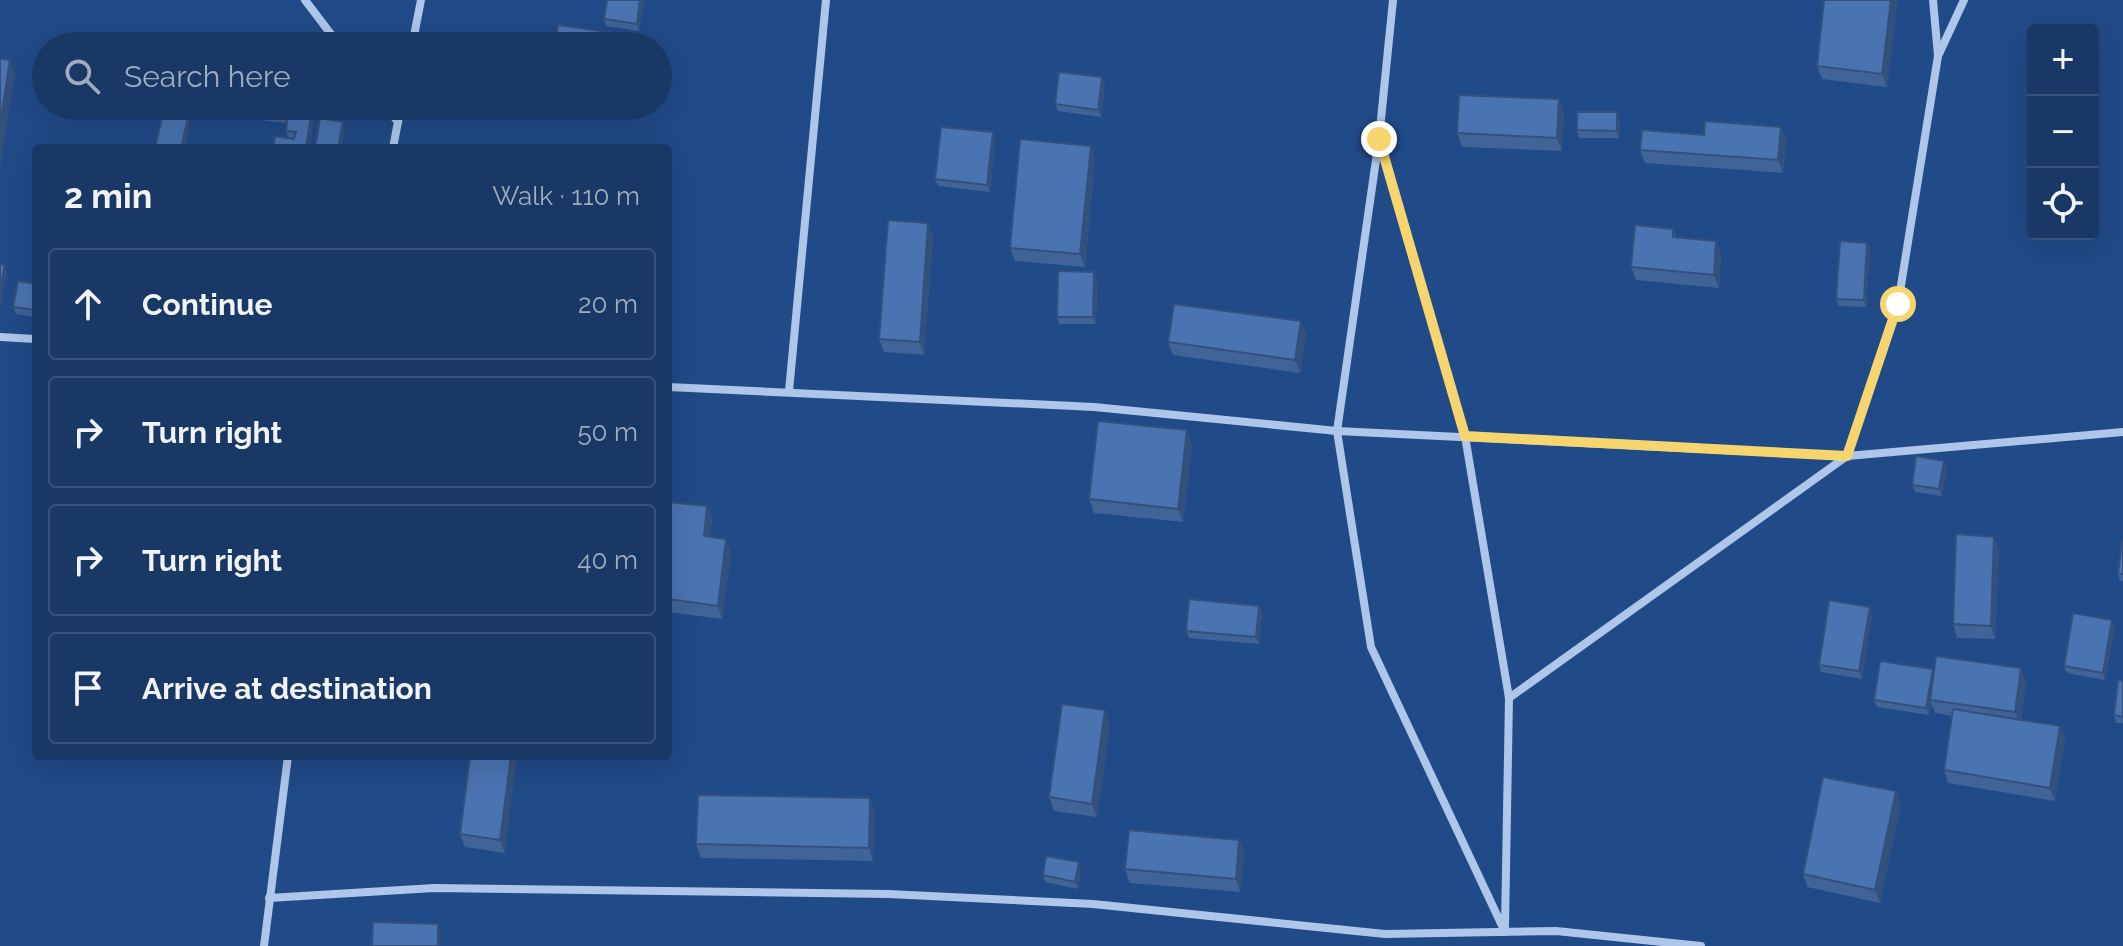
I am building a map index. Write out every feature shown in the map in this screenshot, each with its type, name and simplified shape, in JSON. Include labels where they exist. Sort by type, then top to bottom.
[{"type":"street","points":[[305,0],[329,32]]},
{"type":"street","points":[[415,32],[421,0]]},
{"type":"street","points":[[789,391],[826,0]]},
{"type":"street","points":[[1393,0],[1379,139],[1337,431],[1371,647],[1505,932]]},
{"type":"street","points":[[1509,698],[1847,456],[1898,304],[1938,56],[1933,0]]},
{"type":"street","points":[[1938,56],[1964,0]]},
{"type":"street","points":[[394,144],[398,122]]},
{"type":"street","points":[[1379,139],[1465,436],[1509,698],[1505,932]]},
{"type":"street","points":[[0,337],[32,339]]},
{"type":"street","points":[[672,387],[1094,407],[1337,431],[1847,456],[2123,432]]},
{"type":"street","points":[[264,946],[287,760]]},
{"type":"street","points":[[269,898],[434,888],[888,894],[1093,904],[1385,934],[1556,931],[1701,946]]},
{"type":"building","points":[[607,0],[640,0],[637,24],[604,19]]},
{"type":"building","points":[[1824,0],[1891,0],[1882,74],[1817,66]]},
{"type":"building","points":[[558,25],[608,32],[557,32]]},
{"type":"building","points":[[0,59],[10,60],[0,124]]},
{"type":"building","points":[[1059,72],[1102,77],[1098,110],[1055,104]]},
{"type":"building","points":[[1459,95],[1559,99],[1557,138],[1457,133]]},
{"type":"building","points":[[1577,112],[1617,112],[1617,131],[1577,130]]},
{"type":"building","points":[[161,120],[188,120],[182,144],[156,144]]},
{"type":"building","points":[[287,120],[310,120],[307,144],[274,144],[275,136],[294,139],[296,132],[286,131]]},
{"type":"building","points":[[320,120],[343,122],[339,144],[316,144]]},
{"type":"building","points":[[1705,121],[1781,127],[1778,160],[1640,150],[1642,130],[1704,135]]},
{"type":"building","points":[[941,127],[993,132],[987,185],[935,179]]},
{"type":"building","points":[[1020,139],[1091,146],[1080,254],[1010,248]]},
{"type":"building","points":[[888,220],[928,223],[920,342],[879,339]]},
{"type":"building","points":[[1635,225],[1673,229],[1673,237],[1716,241],[1714,275],[1631,267]]},
{"type":"building","points":[[1840,241],[1867,243],[1864,300],[1836,299]]},
{"type":"building","points":[[0,264],[5,265],[0,289]]},
{"type":"building","points":[[1058,271],[1094,272],[1093,317],[1057,317]]},
{"type":"building","points":[[18,281],[32,283],[32,309],[13,307]]},
{"type":"building","points":[[1174,304],[1301,321],[1295,360],[1168,342]]},
{"type":"building","points":[[1098,421],[1187,430],[1178,509],[1089,499]]},
{"type":"building","points":[[1916,456],[1944,461],[1939,489],[1912,485]]},
{"type":"building","points":[[672,502],[707,506],[704,536],[726,539],[718,606],[672,600]]},
{"type":"building","points":[[1956,534],[1994,537],[1991,626],[1953,624]]},
{"type":"building","points":[[2122,541],[2123,574],[2118,574]]},
{"type":"building","points":[[1189,599],[1259,606],[1256,637],[1186,631]]},
{"type":"building","points":[[1829,600],[1870,607],[1859,671],[1819,665]]},
{"type":"building","points":[[2073,613],[2112,620],[2103,673],[2064,666]]},
{"type":"building","points":[[1936,656],[2021,668],[2015,712],[1930,700]]},
{"type":"building","points":[[1880,661],[1933,669],[1926,708],[1874,700]]},
{"type":"building","points":[[2118,680],[2123,681],[2123,717],[2114,715]]},
{"type":"building","points":[[1062,704],[1105,710],[1092,804],[1049,797]]},
{"type":"building","points":[[1953,709],[2060,726],[2050,788],[1944,770]]},
{"type":"building","points":[[469,760],[510,760],[500,840],[460,834]]},
{"type":"building","points":[[1823,777],[1896,791],[1875,890],[1803,874]]},
{"type":"building","points":[[698,795],[870,798],[869,848],[696,844]]},
{"type":"building","points":[[1129,830],[1239,840],[1236,879],[1125,869]]},
{"type":"building","points":[[1046,856],[1079,862],[1075,882],[1043,875]]},
{"type":"building","points":[[373,922],[438,924],[438,946],[372,946]]},
{"type":"route","points":[[1379,139],[1465,436],[1847,456],[1898,304]]}]
